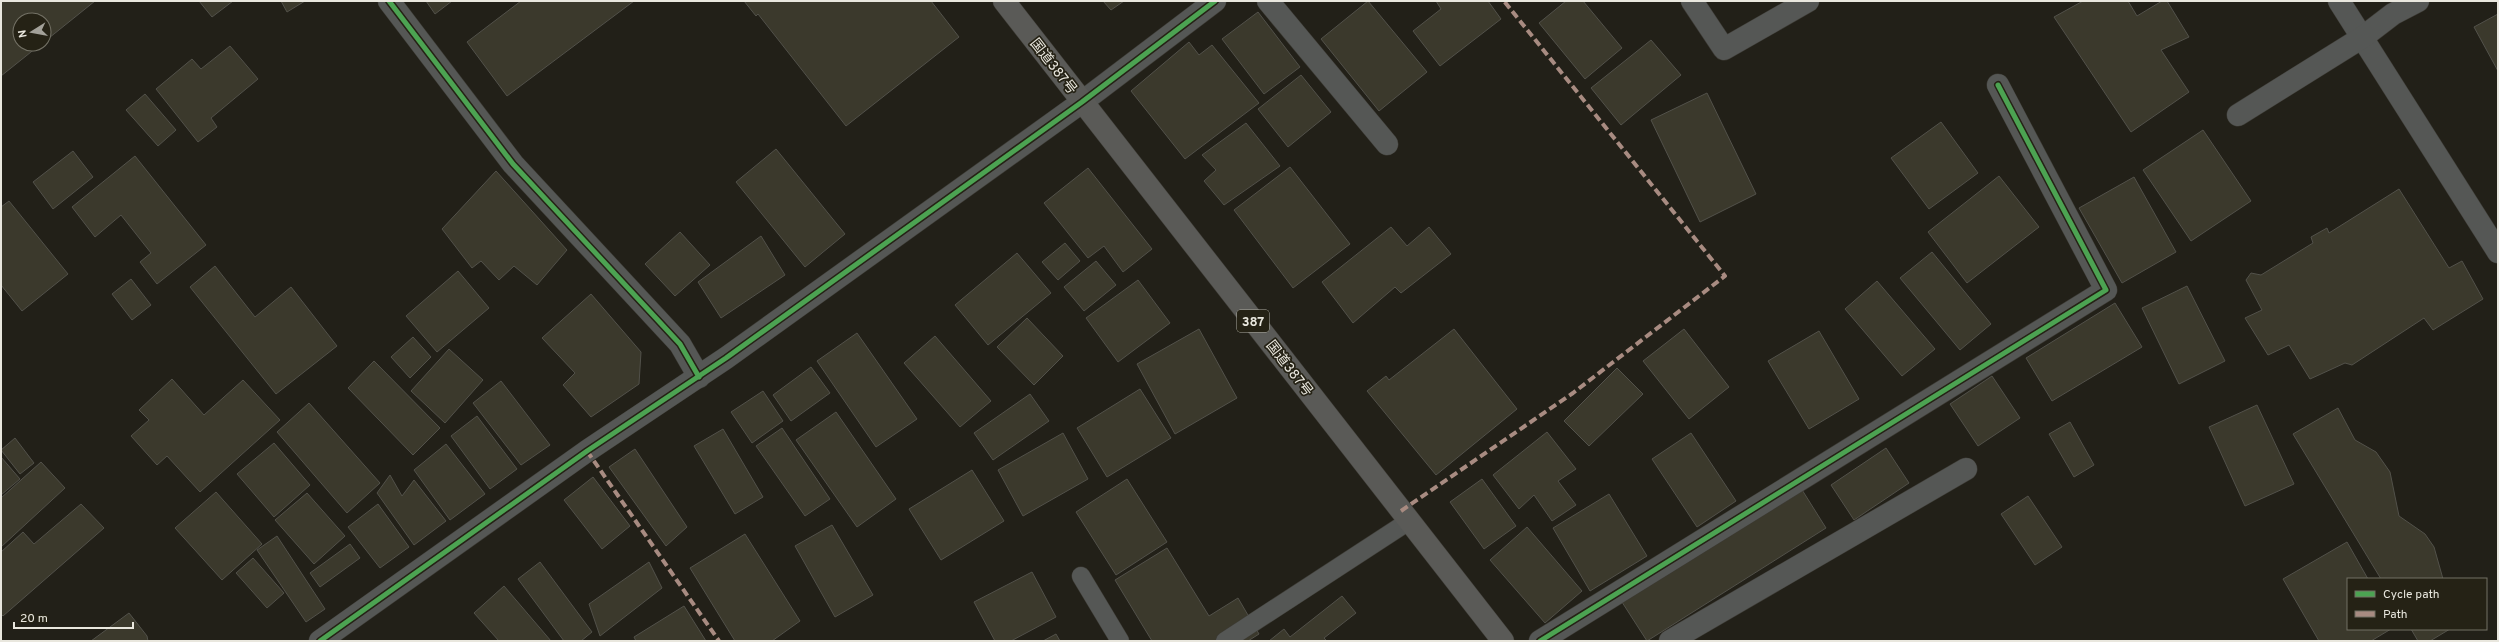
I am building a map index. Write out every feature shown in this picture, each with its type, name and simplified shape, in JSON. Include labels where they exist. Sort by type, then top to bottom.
[{"type":"highway","name":"国道387号","points":[[1004,1],[1503,641]]},
{"type":"street","points":[[389,1],[513,164],[680,344],[699,376]]},
{"type":"street","points":[[320,641],[587,451],[699,376],[1082,102],[1215,1]]},
{"type":"street","points":[[1268,1],[1387,144]]},
{"type":"street","points":[[1692,1],[1724,49],[1808,1]]},
{"type":"street","points":[[2339,1],[2498,252]]},
{"type":"street","points":[[2238,115],[2363,37],[2393,14],[2418,1]]},
{"type":"street","points":[[1540,641],[2106,290],[1998,85]]},
{"type":"street","points":[[1670,641],[1966,469]]},
{"type":"lane","points":[[1225,641],[1409,521]]},
{"type":"lane","points":[[1081,576],[1120,641]]},
{"type":"building","points":[[1,1],[95,1],[52,36],[52,12],[12,12],[12,52],[31,52],[1,76]]},
{"type":"building","points":[[199,1],[233,1],[212,17]]},
{"type":"building","points":[[281,1],[305,1],[287,12]]},
{"type":"building","points":[[426,1],[452,1],[435,14]]},
{"type":"building","points":[[521,1],[634,1],[507,96],[467,42]]},
{"type":"building","points":[[744,1],[931,1],[959,37],[846,126],[758,14],[756,16]]},
{"type":"building","points":[[1103,1],[1124,1],[1111,10]]},
{"type":"building","points":[[1368,1],[1427,72],[1379,111],[1321,39]]},
{"type":"building","points":[[1436,1],[1488,1],[1501,19],[1440,66],[1413,31],[1441,9]]},
{"type":"building","points":[[1566,1],[1583,1],[1622,48],[1585,79],[1539,23]]},
{"type":"building","points":[[2083,1],[2128,1],[2137,16],[2162,1],[2167,1],[2189,37],[2161,50],[2189,92],[2131,132],[2054,17]]},
{"type":"building","points":[[1258,12],[1300,67],[1264,94],[1222,39]]},
{"type":"building","points":[[2498,14],[2498,71],[2474,27]]},
{"type":"building","points":[[1651,40],[1681,75],[1621,125],[1591,88]]},
{"type":"building","points":[[1189,42],[1199,55],[1212,45],[1259,103],[1185,159],[1131,91]]},
{"type":"building","points":[[230,46],[258,79],[211,118],[217,127],[198,142],[156,89],[192,59],[201,69]]},
{"type":"building","points":[[1301,75],[1331,112],[1288,147],[1258,109]]},
{"type":"building","points":[[1707,93],[1756,194],[1700,222],[1651,120]]},
{"type":"building","points":[[145,94],[176,130],[158,146],[126,110]]},
{"type":"building","points":[[1941,122],[1978,173],[1929,209],[1891,158]]},
{"type":"building","points":[[1246,123],[1280,166],[1224,205],[1204,181],[1216,170],[1202,155]]},
{"type":"building","points":[[2203,130],[2251,201],[2191,241],[2143,170]]},
{"type":"building","points":[[776,149],[845,234],[805,267],[736,182]]},
{"type":"building","points":[[73,151],[93,177],[53,209],[33,182]]},
{"type":"building","points":[[135,156],[206,245],[157,284],[140,262],[151,253],[121,215],[95,237],[72,207]]},
{"type":"building","points":[[1290,167],[1350,244],[1293,288],[1234,210]]},
{"type":"building","points":[[1088,168],[1152,249],[1123,272],[1104,246],[1088,258],[1044,203]]},
{"type":"building","points":[[496,171],[567,250],[537,285],[514,266],[499,280],[481,261],[472,268],[442,229]]},
{"type":"building","points":[[1999,176],[2039,227],[1967,283],[1928,232]]},
{"type":"building","points":[[2134,177],[2176,252],[2122,283],[2079,208]]},
{"type":"building","points":[[2399,189],[2449,268],[2462,261],[2483,299],[2433,330],[2424,318],[2352,365],[2345,363],[2310,379],[2289,345],[2268,355],[2245,318],[2262,310],[2246,280],[2251,273],[2261,275],[2313,243],[2311,237],[2327,228],[2329,233]]},
{"type":"building","points":[[9,201],[68,274],[22,311],[1,285],[1,207]]},
{"type":"building","points":[[1391,227],[1407,246],[1429,227],[1451,254],[1401,293],[1395,287],[1353,323],[1322,282]]},
{"type":"building","points":[[680,232],[710,265],[675,296],[645,264]]},
{"type":"building","points":[[761,236],[785,275],[721,318],[698,282]]},
{"type":"building","points":[[1065,243],[1080,261],[1058,280],[1042,262]]},
{"type":"building","points":[[1932,252],[1991,324],[1960,350],[1900,278]]},
{"type":"building","points":[[1017,253],[1051,293],[988,345],[955,305]]},
{"type":"building","points":[[1096,261],[1116,285],[1084,311],[1064,287]]},
{"type":"building","points":[[215,266],[255,317],[291,287],[337,346],[276,394],[190,287]]},
{"type":"building","points":[[458,271],[489,308],[437,352],[406,316]]},
{"type":"building","points":[[131,279],[151,305],[132,320],[112,294]]},
{"type":"building","points":[[1138,280],[1170,323],[1118,362],[1086,318]]},
{"type":"building","points":[[1877,281],[1935,349],[1902,376],[1845,309]]},
{"type":"building","points":[[2187,286],[2225,361],[2179,384],[2142,308]]},
{"type":"building","points":[[591,294],[641,352],[639,384],[591,417],[563,385],[575,373],[542,338]]},
{"type":"building","points":[[2115,303],[2142,347],[2052,401],[2026,358]]},
{"type":"building","points":[[1027,318],[1063,356],[1034,385],[997,347]]},
{"type":"building","points":[[1199,329],[1237,398],[1175,434],[1137,364]]},
{"type":"building","points":[[1454,329],[1517,409],[1436,475],[1367,391],[1386,376],[1389,380]]},
{"type":"building","points":[[1684,329],[1729,387],[1689,419],[1643,361]]},
{"type":"building","points":[[1819,331],[1859,399],[1809,429],[1768,361]]},
{"type":"building","points":[[857,333],[917,419],[876,447],[817,361]]},
{"type":"building","points":[[935,336],[991,401],[960,427],[904,363]]},
{"type":"building","points":[[413,337],[431,357],[410,378],[391,357]]},
{"type":"building","points":[[449,349],[483,380],[445,423],[411,391]]},
{"type":"building","points":[[374,361],[440,428],[413,455],[348,388]]},
{"type":"building","points":[[811,367],[830,393],[791,421],[773,395]]},
{"type":"building","points":[[1617,368],[1643,394],[1589,446],[1564,421]]},
{"type":"building","points":[[1992,376],[2020,418],[1978,446],[1950,404]]},
{"type":"building","points":[[172,379],[204,415],[243,380],[280,420],[200,492],[167,456],[157,465],[131,436],[149,420],[139,410]]},
{"type":"building","points":[[501,381],[550,445],[521,465],[473,403]]},
{"type":"building","points":[[1140,389],[1171,438],[1107,477],[1077,428]]},
{"type":"building","points":[[763,391],[783,421],[752,443],[731,412]]},
{"type":"building","points":[[1030,394],[1049,421],[993,460],[974,433]]},
{"type":"building","points":[[309,403],[380,483],[347,513],[277,432]]},
{"type":"building","points":[[2257,405],[2294,484],[2245,506],[2209,427]]},
{"type":"building","points":[[2338,408],[2355,440],[2376,452],[2390,472],[2399,516],[2425,534],[2434,547],[2443,578],[2380,578],[2293,434]]},
{"type":"building","points":[[836,412],[896,499],[857,527],[796,440]]},
{"type":"building","points":[[477,416],[517,469],[490,489],[451,436]]},
{"type":"building","points":[[2070,422],[2094,465],[2074,477],[2049,434]]},
{"type":"building","points":[[782,428],[830,499],[805,516],[756,446]]},
{"type":"building","points":[[723,429],[763,497],[735,514],[694,446]]},
{"type":"building","points":[[1547,432],[1576,469],[1558,481],[1576,505],[1552,521],[1534,495],[1519,509],[1493,475]]},
{"type":"building","points":[[1063,433],[1088,479],[1023,516],[998,470]]},
{"type":"building","points":[[1691,433],[1736,501],[1697,527],[1652,459]]},
{"type":"building","points":[[15,438],[34,463],[20,474],[1,450]]},
{"type":"building","points":[[274,443],[310,485],[274,517],[237,474]]},
{"type":"building","points":[[446,444],[485,494],[450,520],[414,470]]},
{"type":"building","points":[[1886,448],[1909,483],[1854,520],[1831,485]]},
{"type":"building","points":[[635,449],[687,527],[666,546],[609,467]]},
{"type":"building","points":[[1,457],[20,479],[1,495]]},
{"type":"building","points":[[41,462],[65,488],[1,547],[1,498]]},
{"type":"building","points":[[972,470],[1004,521],[941,560],[909,509]]},
{"type":"building","points":[[390,475],[402,496],[414,480],[446,521],[414,545],[377,493]]},
{"type":"building","points":[[593,477],[630,526],[602,549],[564,500]]},
{"type":"building","points":[[1127,479],[1167,542],[1116,575],[1076,512]]},
{"type":"building","points":[[1482,479],[1516,526],[1484,549],[1450,502]]},
{"type":"building","points":[[1799,485],[1826,528],[1647,641],[1620,599]]},
{"type":"building","points":[[216,492],[262,544],[222,580],[175,528]]},
{"type":"building","points":[[307,493],[345,536],[314,564],[275,520]]},
{"type":"building","points":[[1609,494],[1647,556],[1590,591],[1553,528]]},
{"type":"building","points":[[2028,496],[2062,547],[2035,565],[2001,514]]},
{"type":"building","points":[[81,504],[104,528],[3,616],[1,614],[1,552],[23,532],[34,544]]},
{"type":"building","points":[[378,504],[409,547],[380,568],[348,527]]},
{"type":"building","points":[[832,525],[873,595],[835,617],[795,546]]},
{"type":"building","points":[[1527,527],[1582,591],[1545,623],[1490,560]]},
{"type":"building","points":[[745,534],[800,621],[772,641],[735,641],[690,568]]},
{"type":"building","points":[[277,536],[325,609],[306,622],[257,550]]},
{"type":"building","points":[[2347,542],[2367,578],[2347,578],[2347,630],[2389,630],[2371,641],[2319,641],[2283,579]]},
{"type":"building","points":[[350,544],[360,558],[320,587],[310,573]]},
{"type":"building","points":[[1167,548],[1209,616],[1238,598],[1259,634],[1248,641],[1152,641],[1115,580]]},
{"type":"building","points":[[253,558],[284,593],[267,608],[236,573]]},
{"type":"building","points":[[540,562],[592,632],[581,641],[564,641],[518,579]]},
{"type":"building","points":[[649,562],[662,588],[600,636],[589,604]]},
{"type":"building","points":[[1032,572],[1056,617],[1011,641],[995,641],[974,602]]},
{"type":"building","points":[[504,586],[551,641],[499,641],[474,613]]},
{"type":"building","points":[[1342,596],[1356,613],[1324,638],[1327,641],[1269,641],[1284,629],[1290,637]]},
{"type":"building","points":[[684,606],[706,641],[636,641],[634,637]]},
{"type":"building","points":[[129,613],[147,636],[148,641],[91,641]]},
{"type":"building","points":[[2412,630],[2448,630],[2430,641],[2418,641]]},
{"type":"building","points":[[1056,634],[1060,641],[1043,641]]},
{"type":"marked path","points":[[1401,511],[1573,393],[1725,276],[1504,1]]},
{"type":"marked path","points":[[587,451],[719,641]]},
{"type":"cycle path","points":[[389,1],[513,164],[680,344],[699,377]]},
{"type":"cycle path","points":[[320,641],[587,451],[726,358],[1082,102],[1215,1]]},
{"type":"cycle path","points":[[1540,641],[2106,290],[1998,85]]}]
